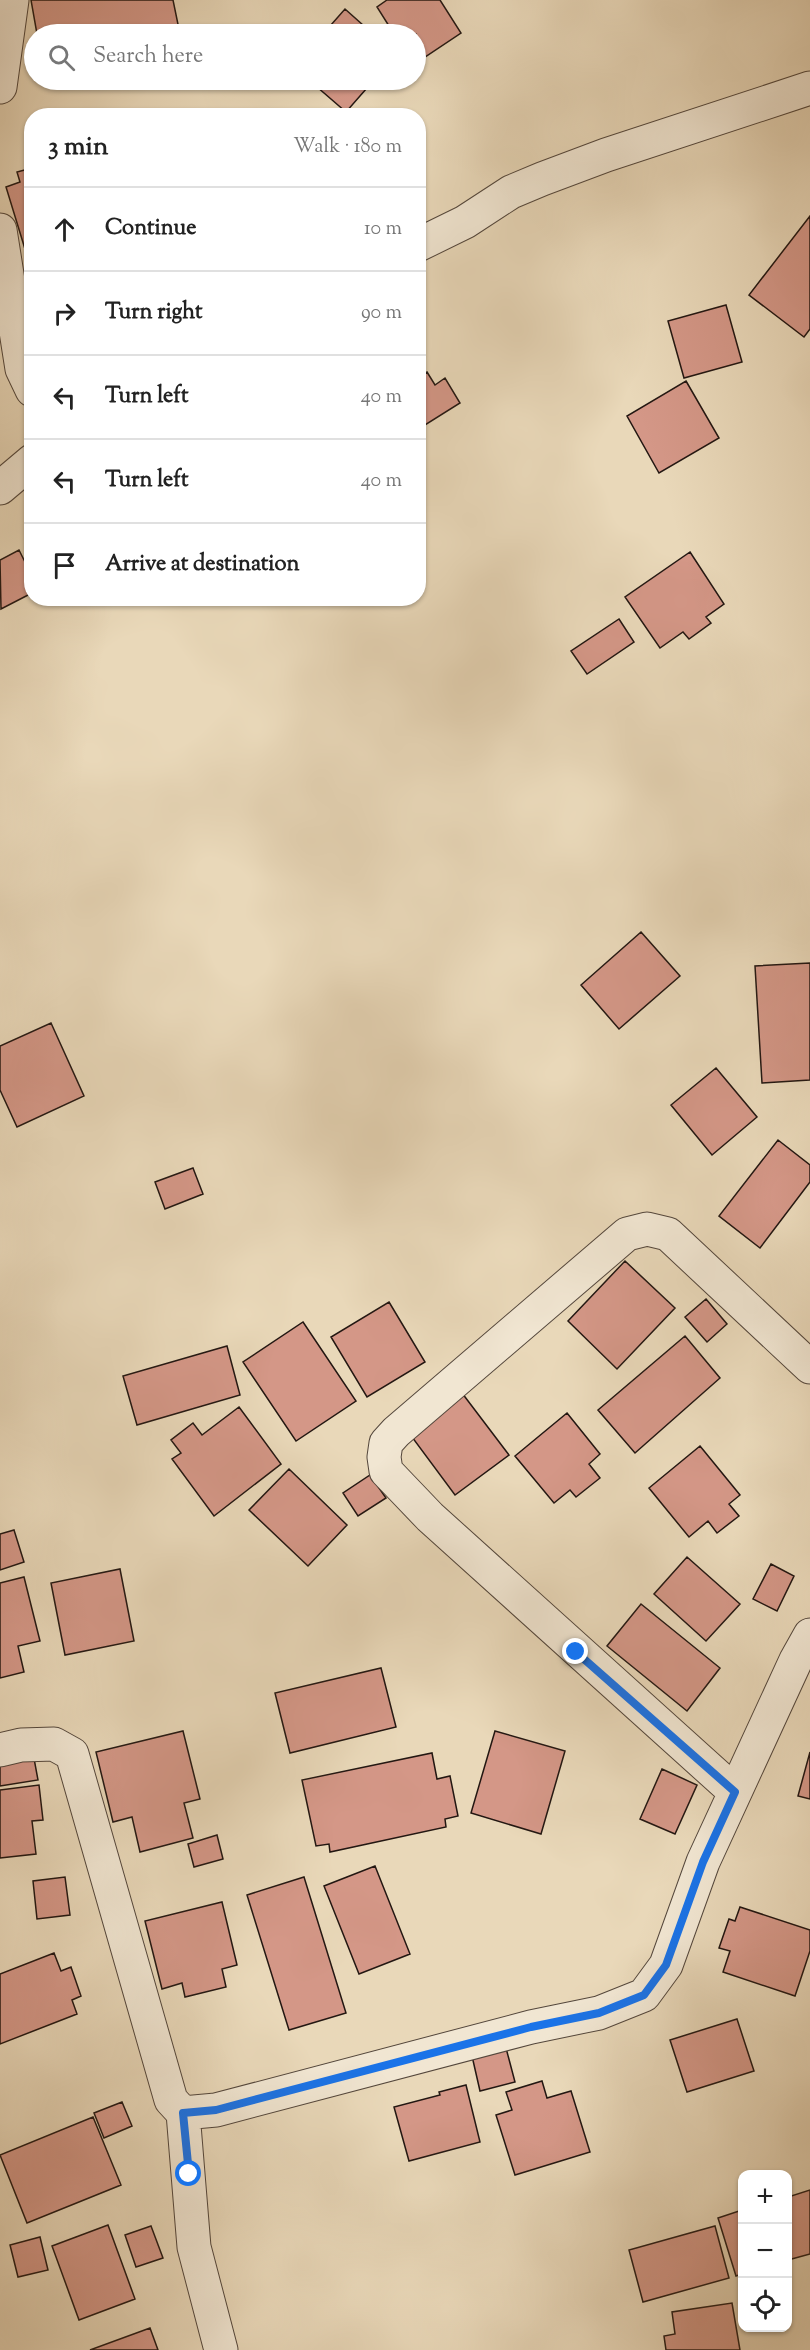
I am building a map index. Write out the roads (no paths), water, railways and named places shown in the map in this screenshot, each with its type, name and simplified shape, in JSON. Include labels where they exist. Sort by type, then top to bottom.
[{"type":"street","points":[[0,87],[12,0]]},
{"type":"street","points":[[426,241],[465,222],[511,192],[542,179],[606,155],[810,88]]},
{"type":"street","points":[[0,230],[24,373]]},
{"type":"street","points":[[0,488],[24,468]]},
{"type":"street","points":[[735,1792],[576,1652],[430,1517],[386,1471],[384,1457],[386,1443],[413,1417],[627,1234],[647,1229],[668,1234],[810,1367]]},
{"type":"street","points":[[183,2113],[216,2110],[531,2027],[599,2013],[644,1995],[666,1965],[703,1862],[796,1660],[810,1635]]},
{"type":"street","points":[[0,1750],[21,1745],[54,1744],[72,1754],[171,2100],[183,2113],[194,2247],[221,2350]]}]
